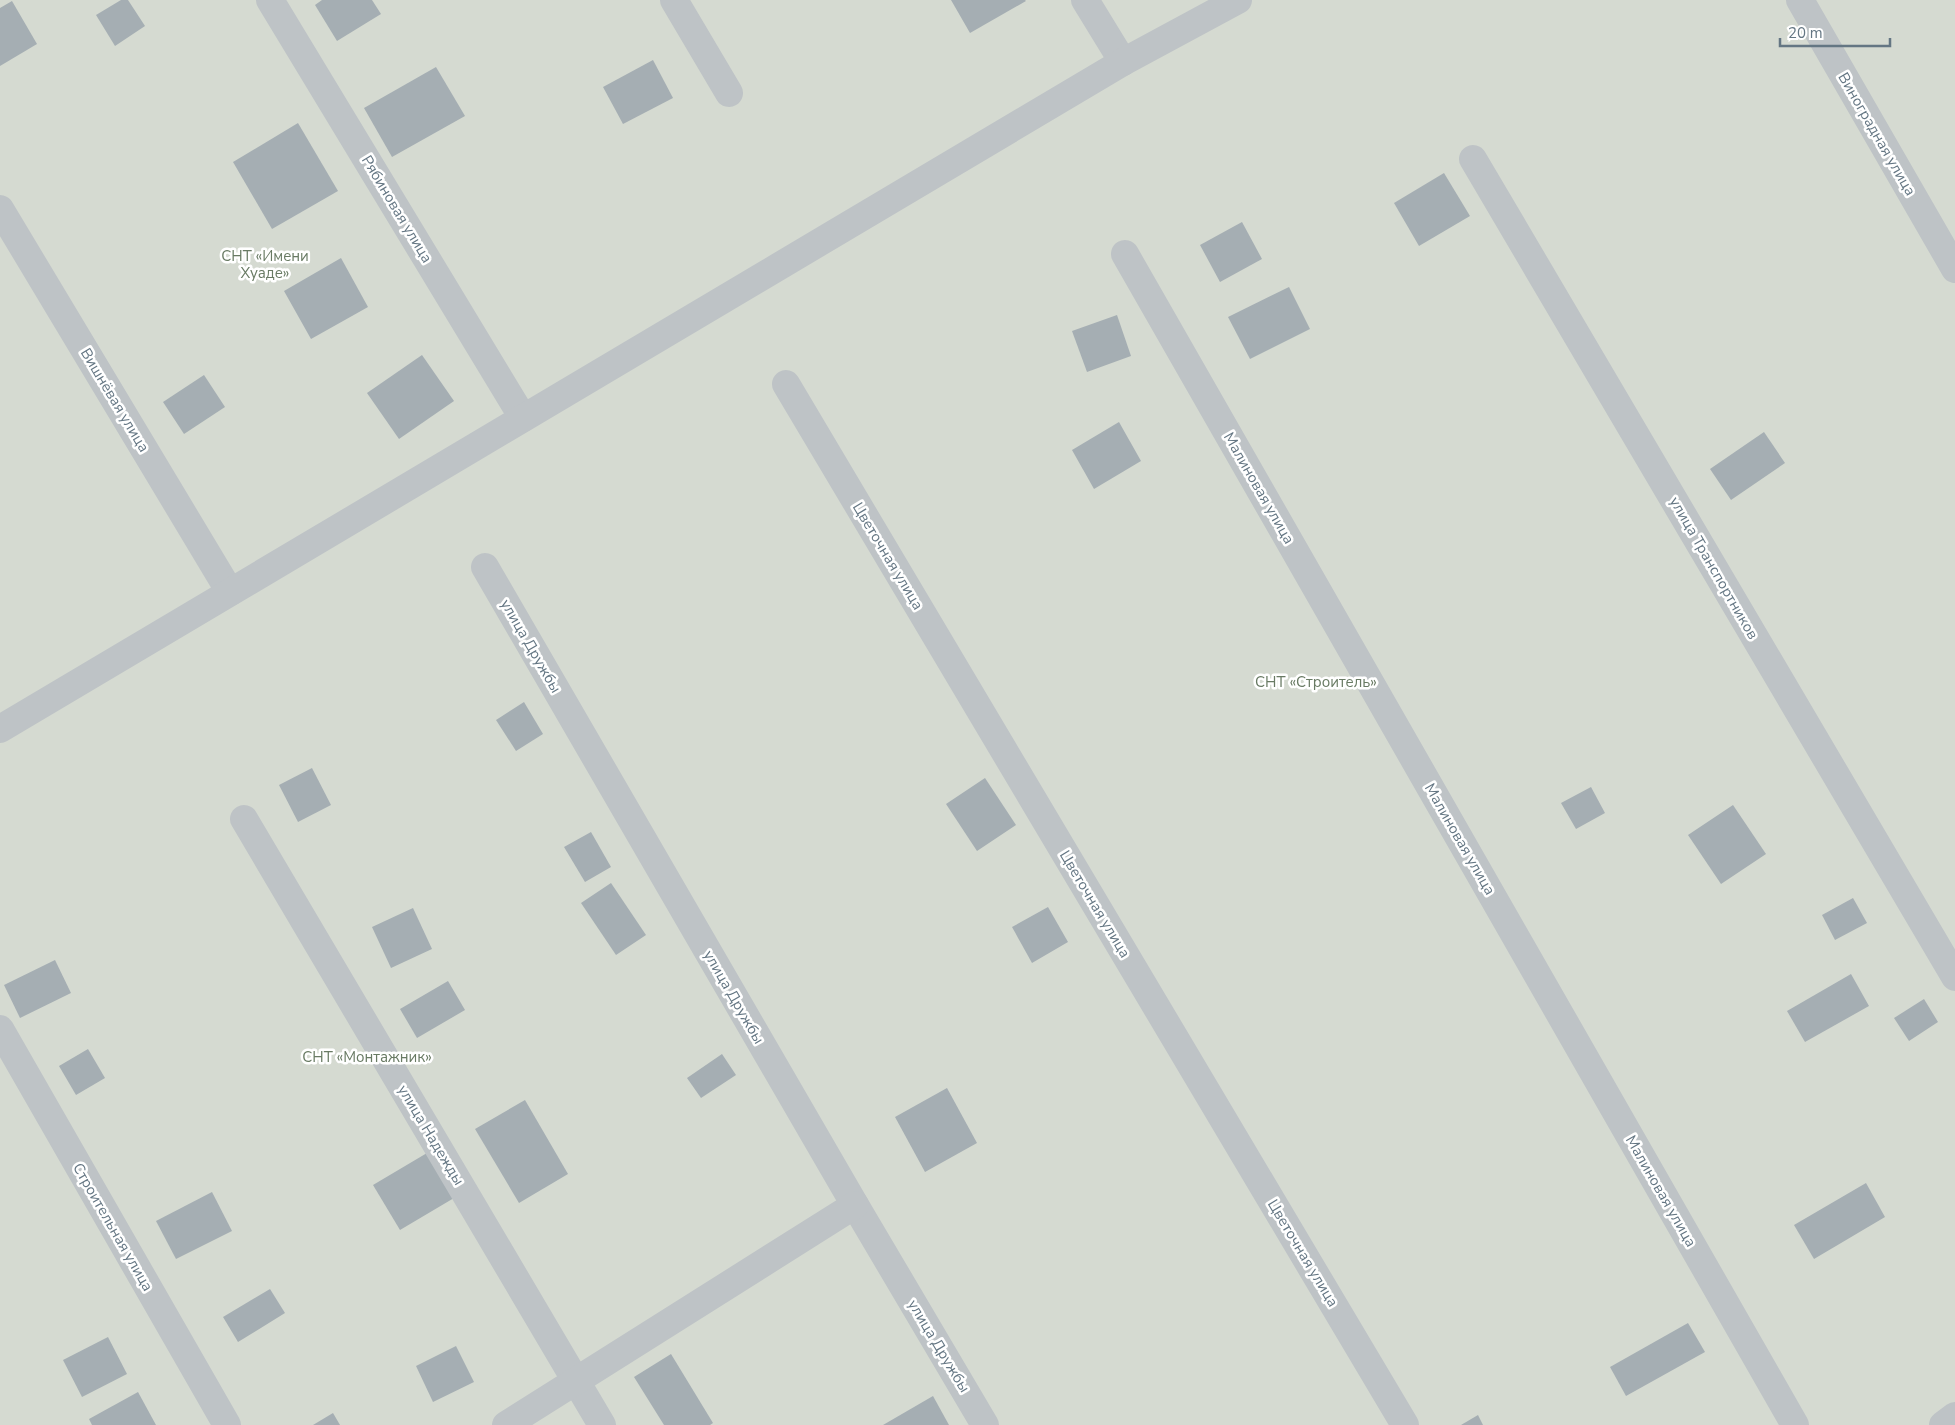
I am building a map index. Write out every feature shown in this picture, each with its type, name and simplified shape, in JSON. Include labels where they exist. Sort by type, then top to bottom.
[{"type":"street","name":"Рябиновая улица","points":[[270,0],[523,418]]},
{"type":"street","points":[[674,0],[729,92]]},
{"type":"street","points":[[1085,0],[1123,62]]},
{"type":"street","points":[[0,728],[1123,62],[1238,0]]},
{"type":"street","name":"Виноградная улица","points":[[1800,0],[1955,269]]},
{"type":"street","name":"улица Транспортников","points":[[1473,159],[1955,976]]},
{"type":"street","name":"Вишнёвая улица","points":[[0,209],[230,592]]},
{"type":"street","name":"Малиновая улица","points":[[1125,254],[1795,1425]]},
{"type":"street","name":"Цветочная улица","points":[[786,384],[1405,1425]]},
{"type":"street","name":"улица Дружбы","points":[[485,567],[855,1205],[985,1425]]},
{"type":"street","name":"улица Надежды","points":[[244,819],[602,1425]]},
{"type":"street","name":"Строительная улица","points":[[0,1029],[227,1425]]},
{"type":"street","points":[[506,1425],[855,1205]]},
{"type":"street","points":[[1943,1425],[1955,1416]]},
{"type":"green space","name":"СНТ «Строитель»","points":[[0,0],[1955,0],[1955,1425],[0,1425]]},
{"type":"building","points":[[121,0],[128,0],[145,26],[115,46],[96,15]]},
{"type":"building","points":[[322,0],[372,0],[381,14],[337,41],[315,5]]},
{"type":"building","points":[[951,0],[1025,0],[1026,1],[970,33]]},
{"type":"building","points":[[12,1],[37,44],[0,66],[0,8]]},
{"type":"building","points":[[653,60],[673,98],[623,124],[603,87]]},
{"type":"building","points":[[436,67],[465,116],[392,157],[364,108]]},
{"type":"building","points":[[298,123],[338,191],[272,229],[233,162]]},
{"type":"building","points":[[1444,173],[1470,216],[1419,246],[1394,203]]},
{"type":"building","points":[[1242,222],[1262,259],[1220,282],[1200,245]]},
{"type":"building","points":[[341,258],[368,307],[311,339],[284,291]]},
{"type":"building","points":[[1289,287],[1310,329],[1250,359],[1228,317]]},
{"type":"building","points":[[1117,315],[1131,356],[1087,372],[1072,331]]},
{"type":"building","points":[[422,355],[454,401],[399,439],[367,393]]},
{"type":"building","points":[[204,375],[225,407],[184,434],[163,402]]},
{"type":"building","points":[[1119,422],[1141,461],[1094,489],[1072,450]]},
{"type":"building","points":[[1764,432],[1785,463],[1731,500],[1710,469]]},
{"type":"building","points":[[524,702],[543,734],[516,751],[496,720]]},
{"type":"building","points":[[312,768],[331,805],[298,822],[279,785]]},
{"type":"building","points":[[985,778],[1016,825],[977,851],[946,804]]},
{"type":"building","points":[[1591,787],[1605,813],[1576,829],[1561,803]]},
{"type":"building","points":[[1733,805],[1766,854],[1721,884],[1688,835]]},
{"type":"building","points":[[591,832],[611,867],[585,882],[564,847]]},
{"type":"building","points":[[611,883],[646,935],[616,955],[581,903]]},
{"type":"building","points":[[1853,898],[1867,923],[1835,940],[1822,915]]},
{"type":"building","points":[[1048,907],[1068,942],[1032,963],[1012,927]]},
{"type":"building","points":[[413,908],[432,949],[391,968],[372,927]]},
{"type":"building","points":[[55,960],[71,993],[20,1018],[4,985]]},
{"type":"building","points":[[1851,974],[1869,1006],[1805,1042],[1787,1011]]},
{"type":"building","points":[[448,981],[465,1010],[417,1038],[400,1009]]},
{"type":"building","points":[[1924,999],[1938,1022],[1909,1041],[1894,1018]]},
{"type":"building","points":[[88,1049],[105,1078],[76,1095],[59,1066]]},
{"type":"building","points":[[722,1054],[736,1075],[701,1098],[687,1078]]},
{"type":"building","points":[[947,1088],[977,1143],[925,1172],[895,1117]]},
{"type":"building","points":[[525,1100],[568,1174],[519,1203],[475,1129]]},
{"type":"building","points":[[427,1153],[454,1198],[400,1230],[373,1185]]},
{"type":"building","points":[[1866,1183],[1885,1217],[1814,1259],[1794,1225]]},
{"type":"building","points":[[212,1192],[232,1231],[176,1259],[156,1221]]},
{"type":"building","points":[[270,1289],[285,1313],[238,1342],[223,1317]]},
{"type":"building","points":[[1688,1323],[1705,1352],[1626,1396],[1610,1367]]},
{"type":"building","points":[[108,1337],[127,1374],[82,1397],[63,1360]]},
{"type":"building","points":[[456,1346],[474,1382],[433,1402],[416,1366]]},
{"type":"building","points":[[671,1354],[713,1423],[710,1425],[664,1425],[634,1377]]},
{"type":"building","points":[[138,1392],[156,1425],[92,1425],[89,1419]]},
{"type":"building","points":[[933,1396],[949,1425],[883,1425]]},
{"type":"building","points":[[333,1413],[340,1425],[313,1425]]},
{"type":"building","points":[[1478,1415],[1483,1425],[1461,1425]]},
{"type":"park label","name":"СНТ «Имени Хуаде»","points":[[265,264]]},
{"type":"park label","name":"СНТ «Монтажник»","points":[[367,1057]]}]
